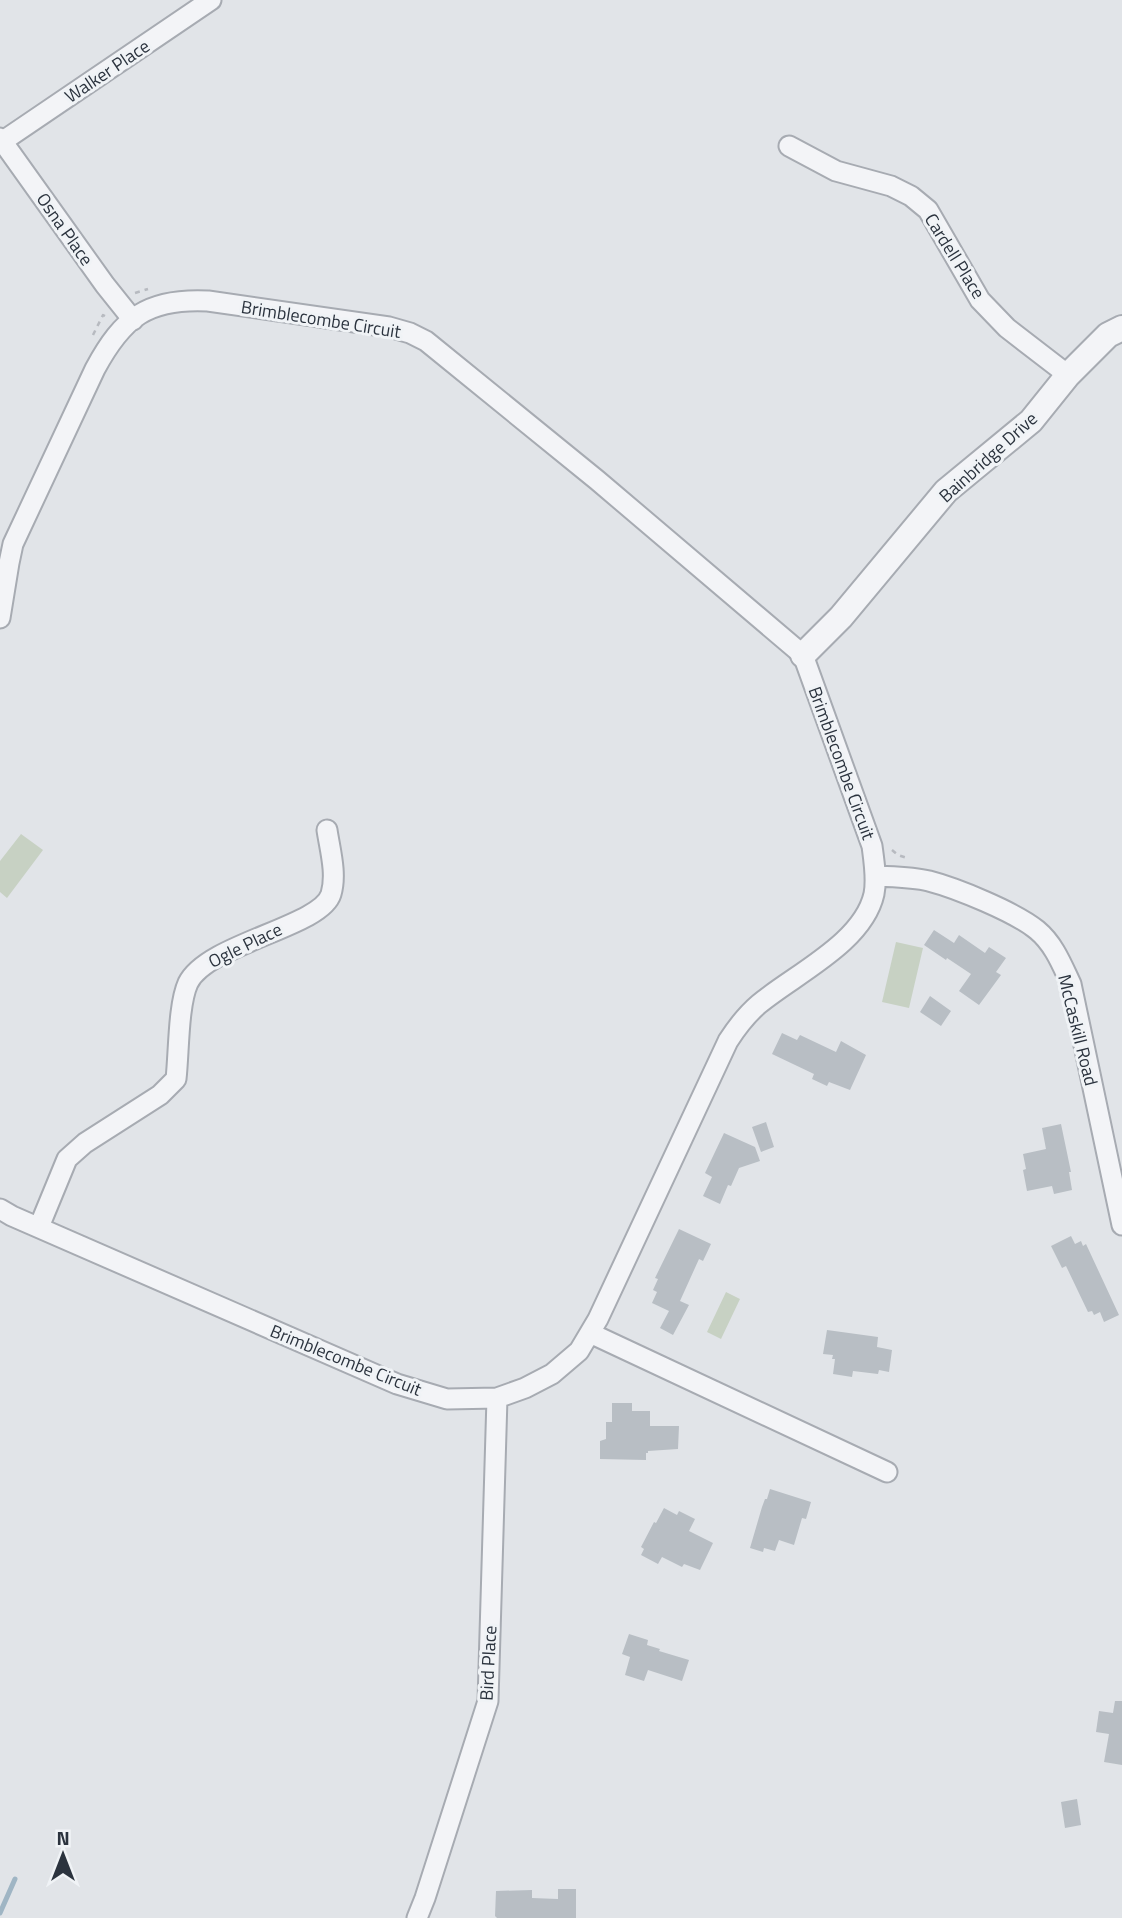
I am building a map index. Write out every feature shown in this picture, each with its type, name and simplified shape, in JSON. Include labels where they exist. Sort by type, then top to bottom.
[{"type":"street","name":"Walker Place","points":[[1,140],[211,0]]},
{"type":"street","name":"Osna Place","points":[[1,140],[133,320]]},
{"type":"street","name":"Cardell Place","points":[[789,146],[836,170],[891,186],[911,196],[928,211],[980,300],[1007,328],[1068,376]]},
{"type":"street","name":"Brimblecombe Circuit","points":[[0,618],[13,544],[95,369],[120,331],[146,310],[183,300],[208,301],[410,332],[426,341],[597,480],[803,654],[872,846],[875,876],[874,894],[865,915],[853,931],[834,950],[760,1003],[742,1020],[728,1041],[590,1333],[579,1350],[552,1374],[525,1388],[497,1398],[447,1399],[397,1384],[0,1209]]},
{"type":"street","name":"Bainbridge Drive","points":[[803,654],[841,617],[946,491],[1031,421],[1068,376],[1108,335],[1122,328]]},
{"type":"street","name":"Ogle Place","points":[[39,1227],[67,1159],[85,1143],[160,1095],[176,1079],[183,998],[189,982],[199,968],[214,958],[312,913],[322,907],[331,896],[333,876],[327,830]]},
{"type":"street","name":"McCaskill Road","points":[[875,876],[928,881],[968,895],[1013,915],[1038,931],[1059,957],[1071,984],[1122,1225]]},
{"type":"street","points":[[590,1333],[887,1472]]},
{"type":"street","name":"Bird Place","points":[[417,1918],[488,1701],[497,1398]]},
{"type":"green space","points":[[21,834],[43,850],[7,898],[0,892],[0,861]]},
{"type":"green space","points":[[896,942],[923,948],[909,1008],[882,1002]]},
{"type":"green space","points":[[726,1292],[740,1299],[721,1339],[707,1332]]},
{"type":"building","points":[[934,930],[954,943],[959,935],[985,953],[989,947],[1006,958],[996,972],[1001,975],[979,1005],[959,991],[971,974],[924,945]]},
{"type":"building","points":[[930,996],[951,1011],[941,1026],[920,1012]]},
{"type":"building","points":[[782,1033],[797,1040],[800,1035],[836,1052],[841,1041],[866,1055],[850,1090],[829,1082],[827,1086],[812,1079],[814,1074],[772,1054]]},
{"type":"building","points":[[766,1122],[774,1147],[761,1152],[752,1127]]},
{"type":"building","points":[[1061,1124],[1072,1190],[1054,1194],[1052,1186],[1027,1191],[1023,1154],[1046,1149],[1042,1128]]},
{"type":"building","points":[[724,1133],[755,1147],[760,1161],[739,1168],[720,1204],[703,1196],[712,1177],[705,1173]]},
{"type":"building","points":[[679,1229],[711,1244],[703,1261],[699,1259],[680,1301],[689,1305],[673,1335],[660,1328],[669,1311],[652,1303],[657,1292],[653,1290],[658,1279],[655,1278]]},
{"type":"building","points":[[1071,1236],[1075,1244],[1081,1241],[1083,1246],[1086,1244],[1119,1315],[1104,1322],[1100,1312],[1094,1315],[1092,1311],[1088,1312],[1066,1266],[1062,1268],[1051,1246]]},
{"type":"building","points":[[827,1330],[878,1337],[877,1347],[892,1350],[889,1372],[879,1370],[878,1374],[853,1371],[852,1377],[833,1374],[833,1355],[823,1354]]},
{"type":"building","points":[[612,1403],[632,1403],[632,1411],[650,1411],[650,1426],[679,1426],[678,1449],[648,1451],[646,1460],[600,1459],[600,1441],[606,1439],[606,1422],[612,1422]]},
{"type":"building","points":[[770,1489],[811,1502],[806,1519],[802,1518],[794,1545],[779,1540],[775,1551],[764,1548],[763,1552],[750,1548]]},
{"type":"building","points":[[664,1508],[677,1515],[679,1511],[695,1519],[689,1531],[713,1543],[700,1570],[684,1564],[682,1567],[662,1557],[658,1564],[641,1555],[644,1549],[641,1547]]},
{"type":"building","points":[[629,1634],[648,1640],[647,1645],[660,1649],[659,1651],[689,1660],[682,1681],[648,1670],[644,1681],[625,1675],[630,1657],[622,1654]]},
{"type":"building","points":[[1115,1701],[1122,1701],[1122,1765],[1104,1762],[1109,1734],[1096,1732],[1099,1711],[1113,1713]]},
{"type":"building","points":[[1077,1799],[1081,1825],[1065,1828],[1061,1802]]},
{"type":"building","points":[[558,1889],[576,1889],[576,1918],[495,1916],[496,1891],[532,1890],[532,1898],[558,1899]]},
{"type":"waterway","points":[[0,1913],[15,1879]]}]
